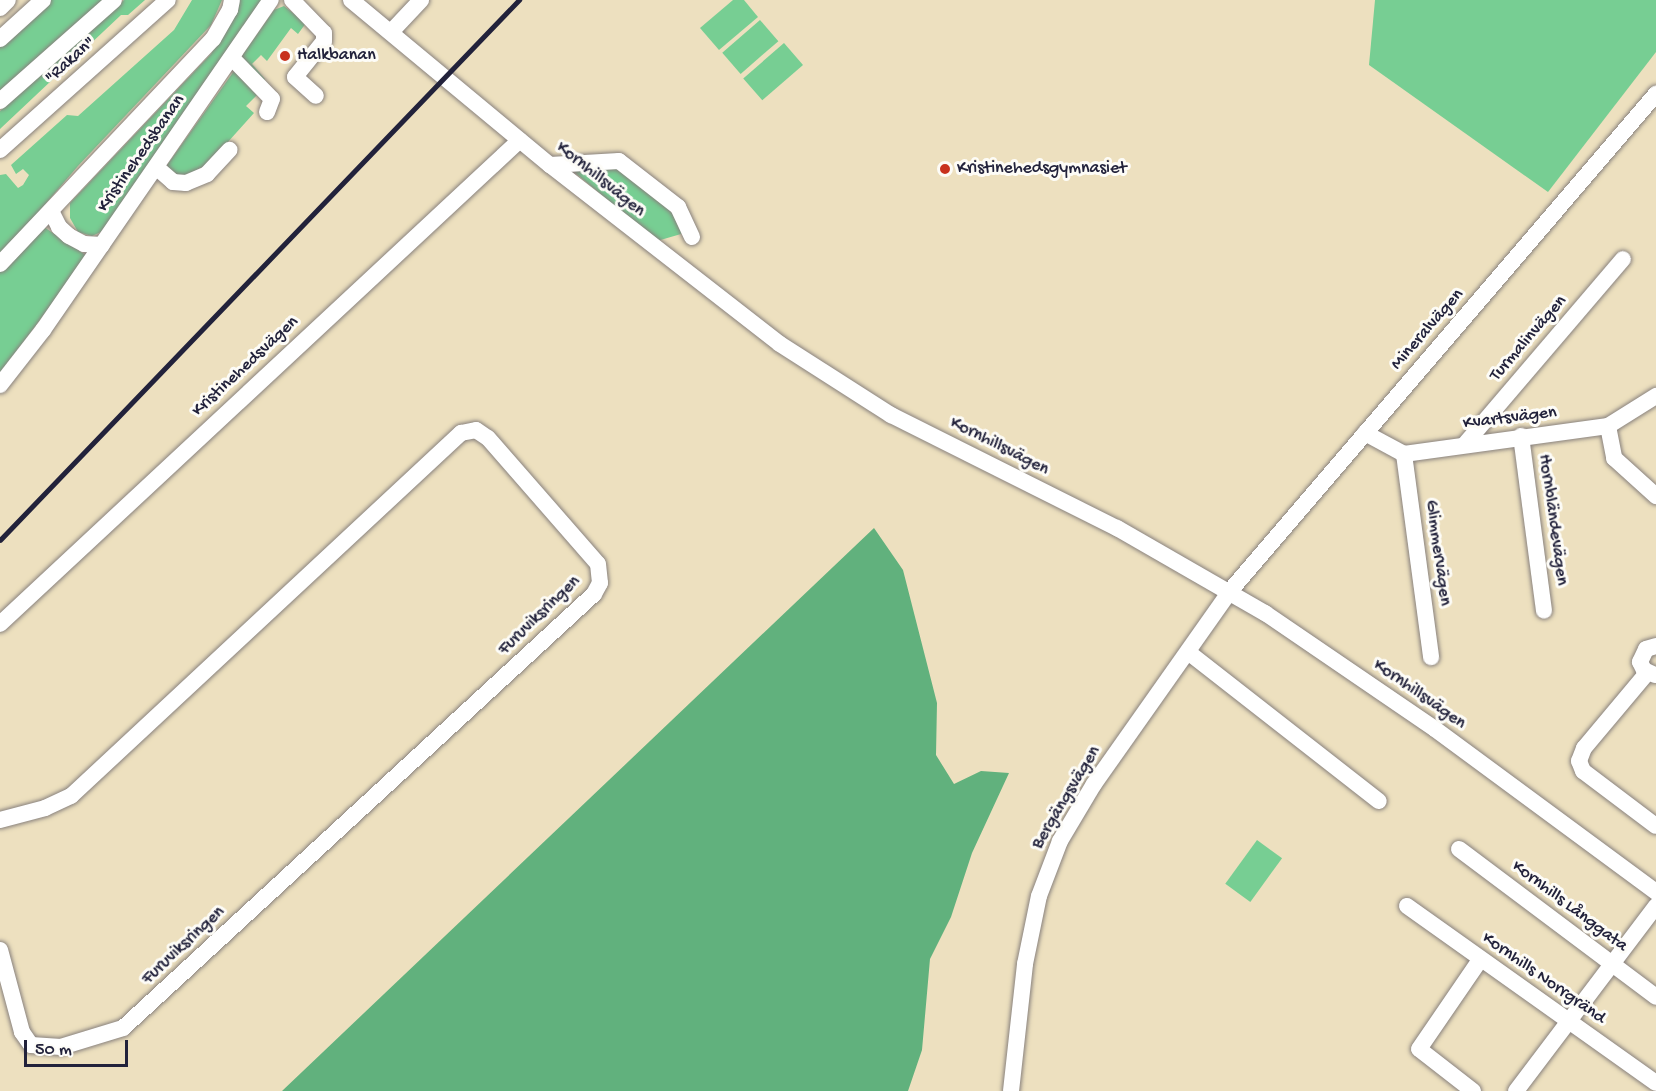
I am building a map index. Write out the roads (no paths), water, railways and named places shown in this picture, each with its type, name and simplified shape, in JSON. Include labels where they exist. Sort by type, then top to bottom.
[{"type":"street","points":[[0,8],[8,0]]},
{"type":"street","points":[[0,39],[43,0]]},
{"type":"street","points":[[0,101],[114,0]]},
{"type":"street","name":"\"Rakan\"","points":[[0,150],[168,0]]},
{"type":"street","name":"Kristinehedsbanan","points":[[0,264],[213,39],[230,10],[232,0]]},
{"type":"street","name":"Kristinehedsbanan","points":[[0,386],[44,330],[271,0]]},
{"type":"street","points":[[292,0],[324,33],[324,41],[295,77],[316,96]]},
{"type":"street","name":"Kornhillsvägen","points":[[351,0],[550,165],[738,315],[891,415],[1117,528],[1230,591],[1435,729],[1656,892]]},
{"type":"street","points":[[391,32],[421,0]]},
{"type":"street","points":[[232,58],[272,99],[267,112]]},
{"type":"street","name":"Mineralvägen","points":[[1230,591],[1656,94]]},
{"type":"street","name":"Kristinehedsvägen","points":[[0,624],[520,140]]},
{"type":"street","points":[[156,167],[173,182],[186,183],[197,181],[229,157]]},
{"type":"street","points":[[550,165],[619,161],[671,200],[684,216],[692,237]]},
{"type":"street","points":[[51,211],[59,227],[69,236],[84,244],[102,245]]},
{"type":"street","name":"Turmalinvägen","points":[[1465,444],[1623,259]]},
{"type":"street","name":"Kvartsvägen","points":[[1404,454],[1521,436],[1608,426],[1656,396]]},
{"type":"street","points":[[1608,426],[1614,458],[1656,496]]},
{"type":"street","name":"Furuviksringen","points":[[0,820],[45,808],[71,796],[461,433],[476,430],[488,438],[598,564],[600,583],[594,594],[123,1028],[61,1047],[31,1046],[22,1032],[0,950]]},
{"type":"street","points":[[1365,433],[1404,454]]},
{"type":"street","name":"Hornbländevägen","points":[[1521,436],[1544,610]]},
{"type":"street","name":"Glimmervägen","points":[[1404,454],[1431,657]]},
{"type":"street","name":"Bergängsvägen","points":[[1011,1091],[1025,964],[1048,868],[1094,784],[1230,591]]},
{"type":"street","points":[[1656,645],[1646,649],[1641,657],[1652,674],[1589,741],[1579,761],[1583,771],[1656,826]]},
{"type":"street","points":[[1188,652],[1379,801]]},
{"type":"street","name":"Kornhills Långgata","points":[[1459,849],[1656,997]]},
{"type":"street","name":"Kornhills Norrgränd","points":[[1407,906],[1656,1083]]},
{"type":"street","points":[[1516,1091],[1656,906]]},
{"type":"street","points":[[1473,1091],[1419,1049],[1480,960]]},
{"type":"railway","points":[[0,540],[519,0]]},
{"type":"place","name":"Halkbanan","points":[[285,56]]},
{"type":"place","name":"Kristinehedsgymnasiet","points":[[945,169]]}]
